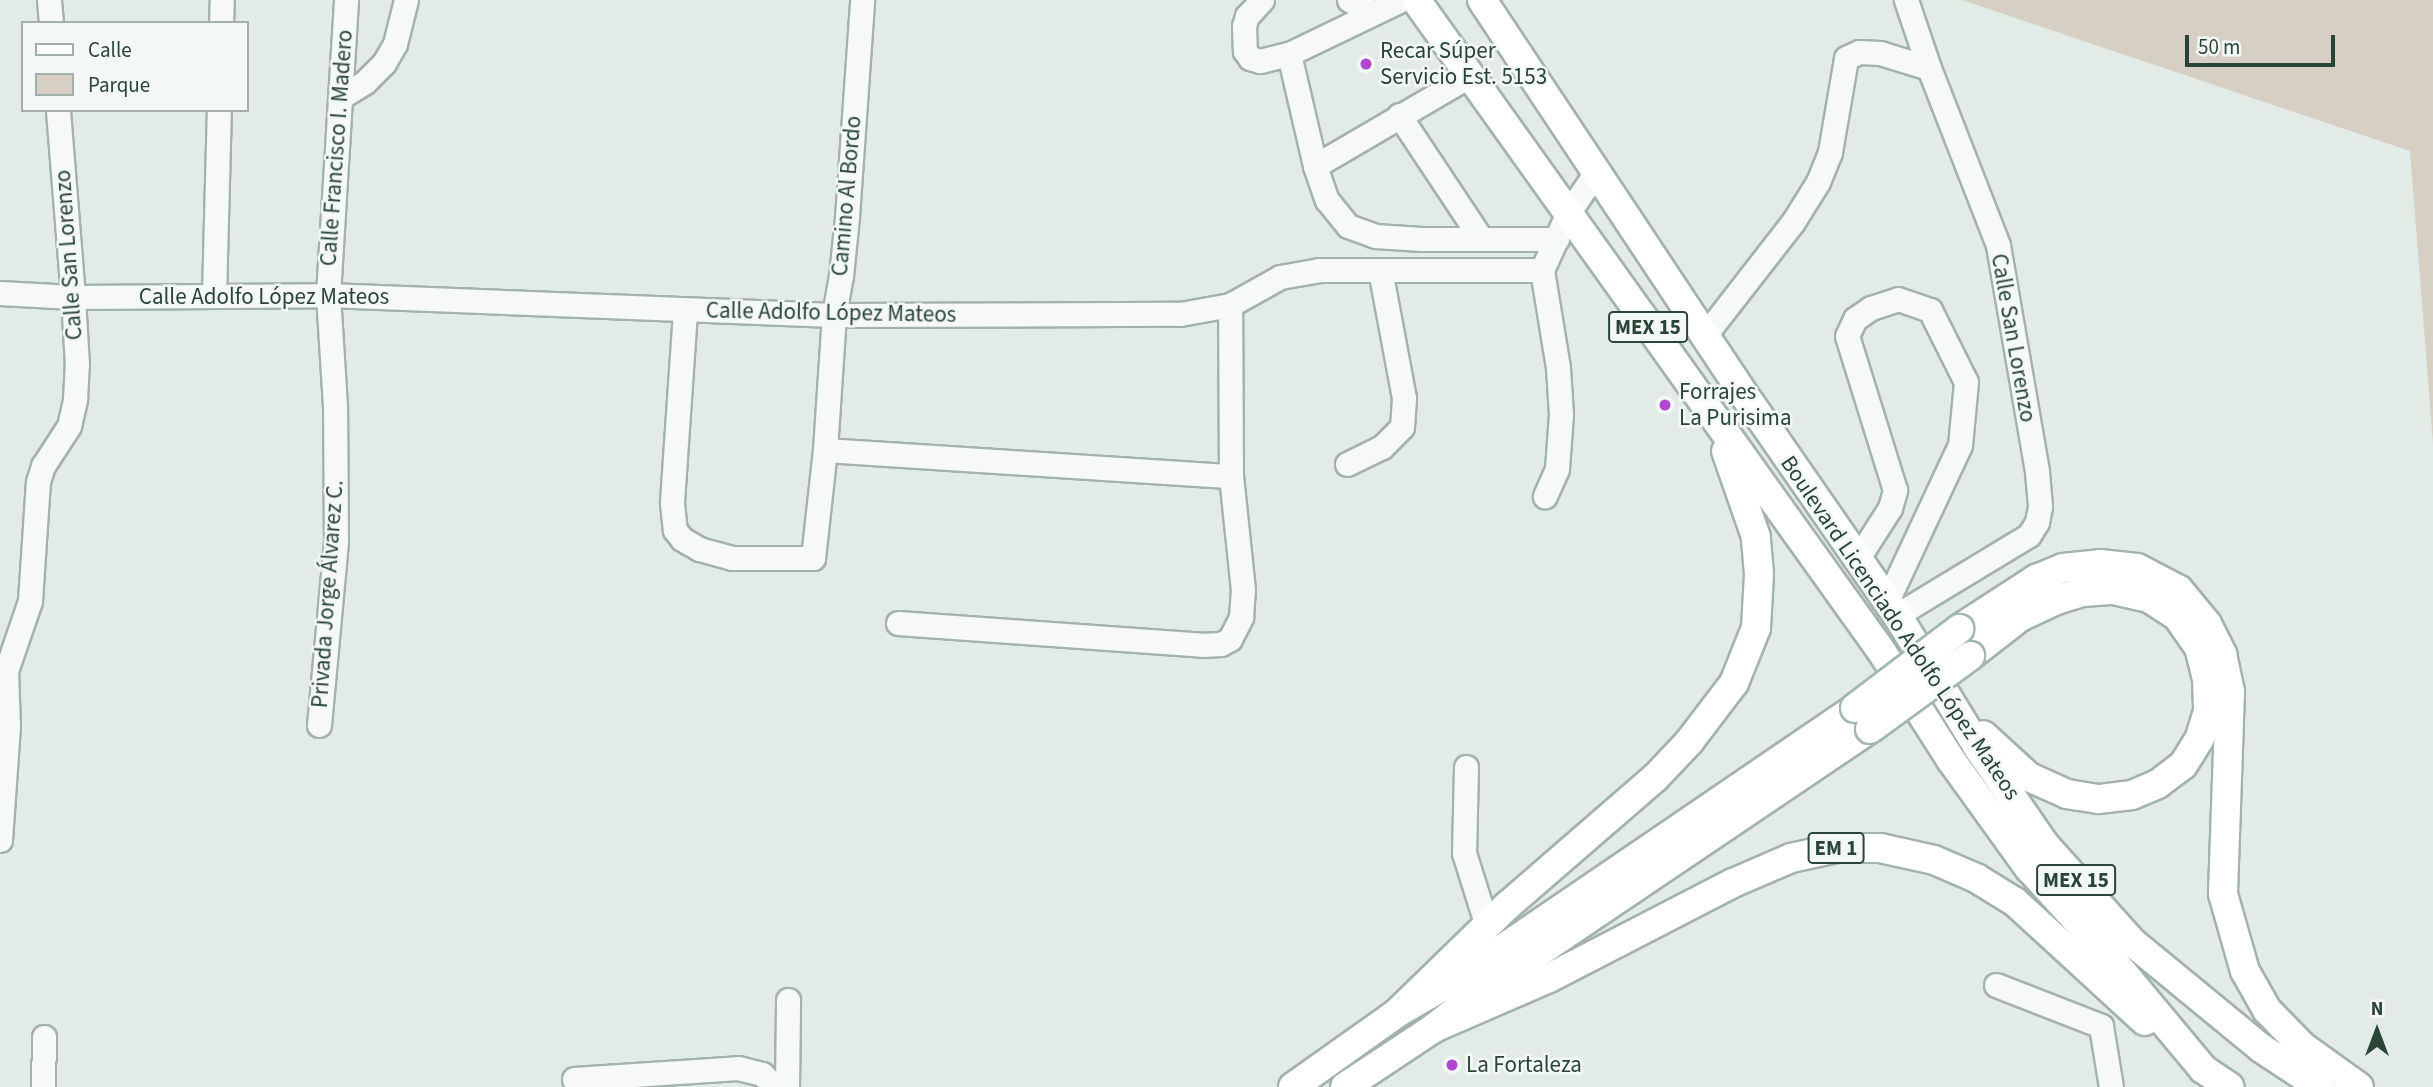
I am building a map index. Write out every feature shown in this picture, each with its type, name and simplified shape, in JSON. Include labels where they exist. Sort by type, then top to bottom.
[{"type":"main road","name":"Boulevard Licenciado Adolfo López Mateos","points":[[1416,0],[1469,76],[1562,227],[1711,414],[1882,652],[1951,760],[2029,868],[2104,950],[2203,1069],[2230,1087]]},
{"type":"main road","name":"Boulevard Licenciado Adolfo López Mateos","points":[[1482,0],[1705,335],[1892,608],[1951,704],[2045,845],[2132,942],[2261,1048],[2319,1087]]},
{"type":"main road","name":"EM 1","points":[[1397,1013],[1567,852],[1655,778],[1689,742],[1734,683],[1756,628],[1759,574],[1756,537],[1711,414]]},
{"type":"main road","name":"EM 1","points":[[1345,1087],[1434,1028],[1484,989],[1863,718],[1959,629],[2036,579],[2063,568],[2101,564],[2137,568],[2179,590],[2207,624],[2222,654],[2230,692],[2224,894],[2245,971],[2267,1010],[2302,1046],[2359,1087]]},
{"type":"main road","name":"EM 1","points":[[1293,1087],[1397,1013],[1473,969],[1863,718],[1970,656],[2020,617],[2056,600],[2083,592],[2114,590],[2149,598],[2177,617],[2199,647],[2207,678],[2208,711],[2200,738],[2183,765],[2158,784],[2132,795],[2098,799],[2067,794],[2029,777],[1951,704]]},
{"type":"main road","name":"EM 1","points":[[1434,1028],[1549,978],[1733,883],[1791,858],[1837,848],[1880,848],[1934,860],[1976,878],[2015,902],[2143,1020],[2203,1069]]},
{"type":"street","points":[[49,0],[51,21]]},
{"type":"street","points":[[221,21],[222,0]]},
{"type":"street","name":"Calle Francisco I. Madero","points":[[336,463],[328,295],[346,0]]},
{"type":"street","points":[[341,97],[365,82],[384,63],[394,44],[406,0]]},
{"type":"street","name":"Camino Al Bordo","points":[[685,311],[672,503],[675,530],[682,539],[699,549],[732,558],[813,558],[825,450],[834,315],[846,229],[862,0]]},
{"type":"street","points":[[1262,0],[1247,16],[1244,26],[1245,51],[1250,58],[1260,61],[1289,54],[1401,0]]},
{"type":"street","points":[[1349,0],[1374,13]]},
{"type":"street","name":"Calle San Lorenzo","points":[[1892,608],[2029,535],[2037,522],[2040,506],[2037,471],[1998,245],[1929,68],[1906,0]]},
{"type":"street","points":[[1705,335],[1793,222],[1818,182],[1830,152],[1846,58],[1859,52],[1880,53],[1929,68]]},
{"type":"street","points":[[1289,54],[1315,166],[1327,200],[1348,226],[1375,236],[1422,239],[1480,237],[1562,227]]},
{"type":"street","points":[[1315,166],[1469,76]]},
{"type":"street","name":"Calle San Lorenzo","points":[[3,670],[30,601],[38,482],[43,466],[69,426],[75,399],[77,365],[58,112]]},
{"type":"street","points":[[214,296],[219,112]]},
{"type":"street","points":[[1399,115],[1480,237]]},
{"type":"street","points":[[1545,496],[1557,469],[1561,414],[1558,368],[1542,270],[1562,227],[1596,172]]},
{"type":"street","name":"Calle Adolfo López Mateos","points":[[0,293],[73,297],[328,295],[685,311],[1130,317],[1180,314],[1230,305],[1280,277],[1319,270],[1542,270]]},
{"type":"street","points":[[1347,464],[1382,447],[1402,426],[1404,398],[1380,270]]},
{"type":"street","points":[[1858,558],[1890,508],[1895,490],[1847,336],[1855,319],[1871,308],[1898,299],[1930,310],[1966,382],[1960,445],[1892,608]]},
{"type":"street","points":[[898,623],[1068,637],[1221,644],[1237,631],[1243,590],[1231,476],[1230,305]]},
{"type":"street","points":[[825,450],[1231,476]]},
{"type":"street","name":"Privada Jorge Álvarez C.","points":[[319,725],[336,542],[336,463]]},
{"type":"street","points":[[0,840],[8,727],[3,670]]},
{"type":"street","points":[[1466,767],[1464,853],[1487,926]]},
{"type":"street","points":[[1996,985],[2101,1026],[2112,1087]]},
{"type":"street","points":[[787,1087],[788,1000]]},
{"type":"street","points":[[43,1087],[44,1037]]},
{"type":"street","points":[[574,1079],[738,1068],[762,1074],[775,1087]]},
{"type":"green space","points":[[1962,0],[2433,0],[2433,443],[2410,151]]},
{"type":"place","name":"Recar Súper Servicio Est. 5153","points":[[1366,64]]},
{"type":"place","name":"Forrajes La Purisima","points":[[1665,405]]},
{"type":"place","name":"La Fortaleza","points":[[1452,1065]]}]
